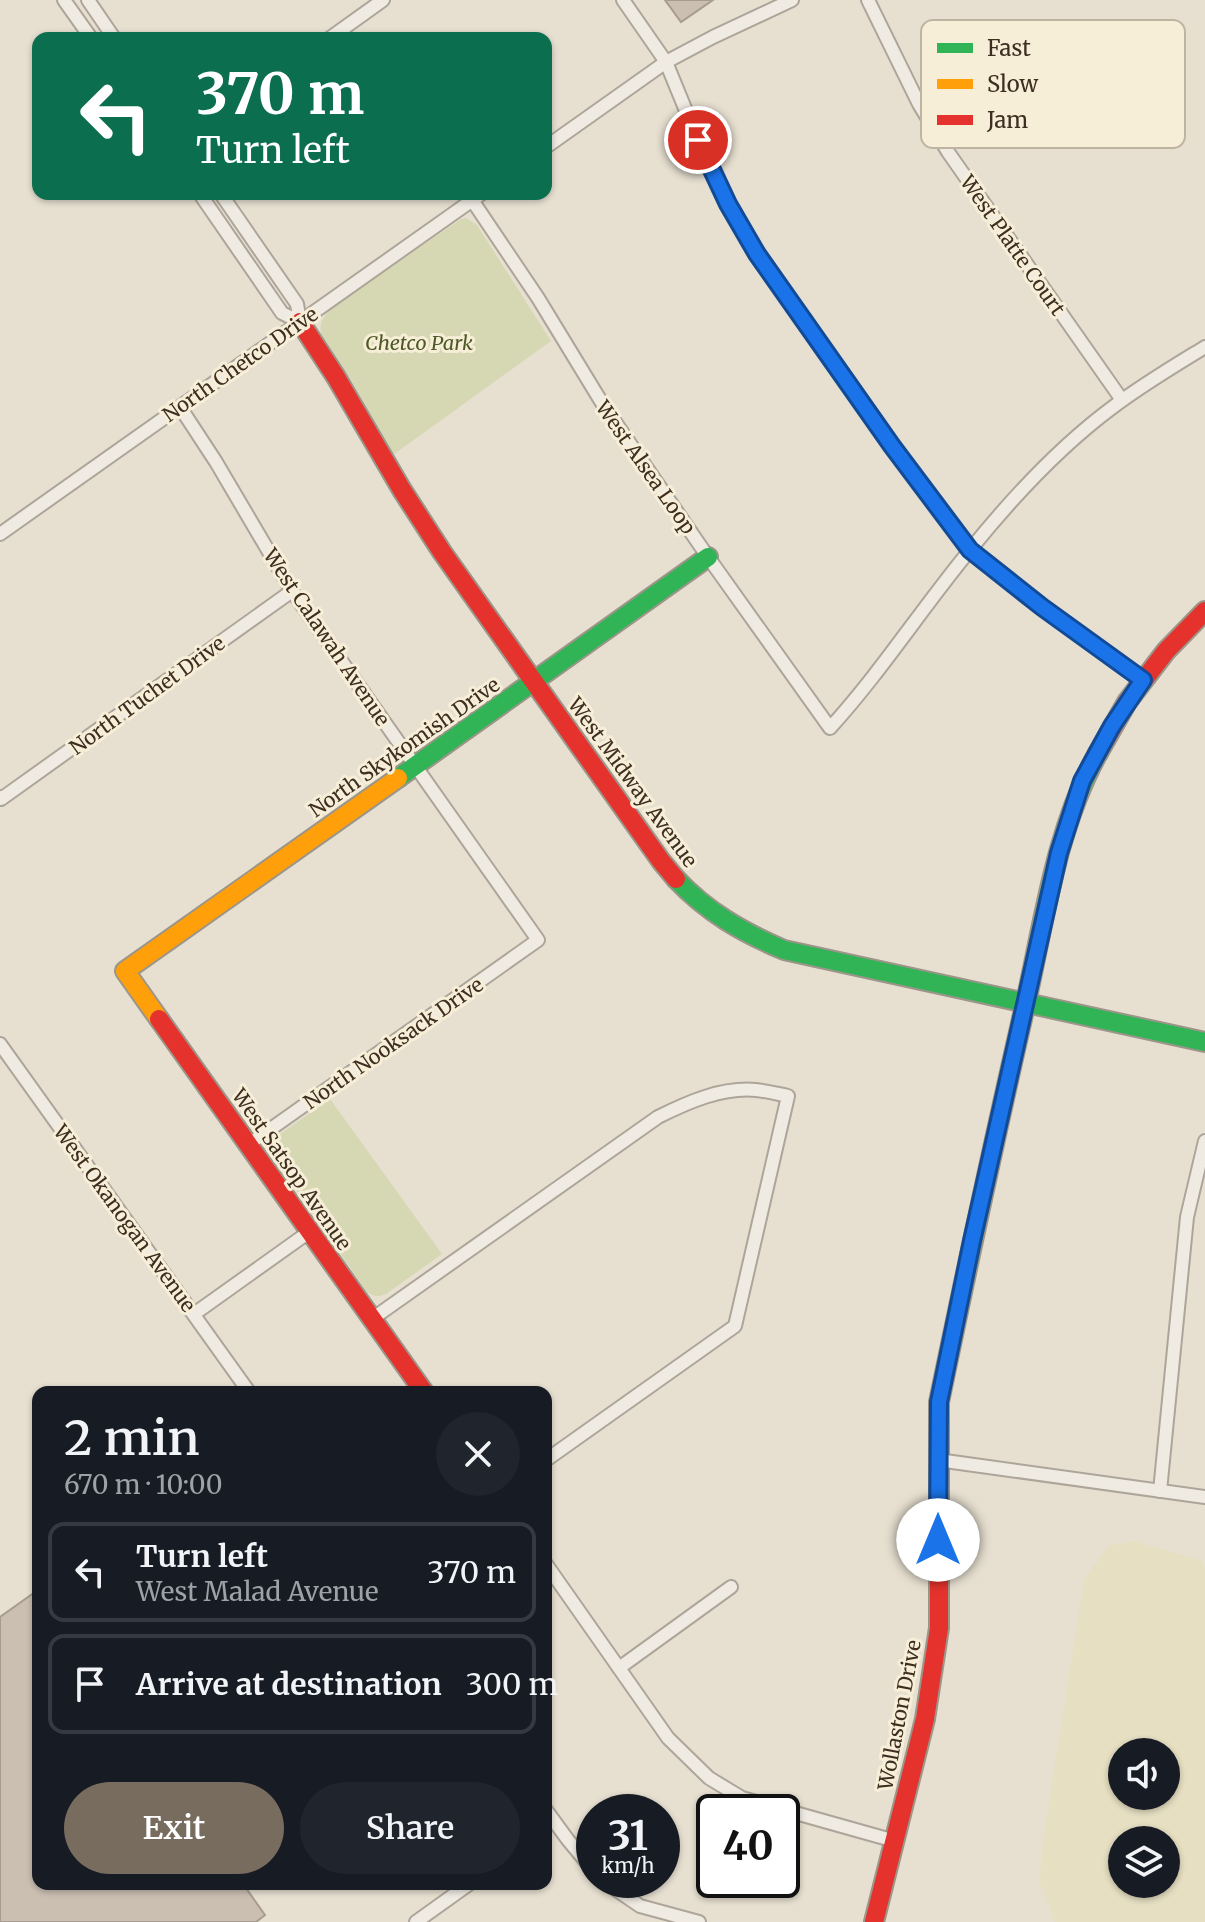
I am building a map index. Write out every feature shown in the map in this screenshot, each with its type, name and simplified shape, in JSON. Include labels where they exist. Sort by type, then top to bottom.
[{"type":"street","points":[[64,0],[87,32]]},
{"type":"street","points":[[88,0],[110,32]]},
{"type":"street","points":[[338,32],[383,0]]},
{"type":"street","points":[[623,0],[666,62],[728,204],[757,254],[970,550],[1143,680]]},
{"type":"street","points":[[552,143],[666,62],[792,0]]},
{"type":"street","name":"West Platte Court","points":[[868,0],[921,106]]},
{"type":"street","name":"West Platte Court","points":[[946,148],[1122,400]]},
{"type":"street","name":"West Midway Avenue","points":[[204,200],[282,313],[300,322]]},
{"type":"street","name":"West Midway Avenue","points":[[225,200],[297,304],[300,322],[419,518],[661,861],[702,906],[751,937],[784,950],[1205,1042]]},
{"type":"street","name":"North Chetco Drive","points":[[0,534],[472,200]]},
{"type":"street","name":"West Alsea Loop","points":[[478,200],[602,403],[830,728],[853,703],[970,550]]},
{"type":"street","points":[[970,550],[1055,457],[1122,400],[1205,347]]},
{"type":"street","name":"West Calawah Avenue","points":[[180,407],[292,591],[538,940]]},
{"type":"street","name":"North Skykomish Drive","points":[[125,971],[708,557]]},
{"type":"street","name":"North Tuchet Drive","points":[[1,798],[292,591]]},
{"type":"street","name":"Wollaston Drive","points":[[874,1922],[925,1719],[939,1628],[939,1402],[1059,853],[1082,781],[1112,726],[1166,651],[1205,611]]},
{"type":"street","name":"North Nooksack Drive","points":[[248,1145],[538,940]]},
{"type":"street","name":"West Satsop Avenue","points":[[125,971],[420,1386]]},
{"type":"street","name":"West Okanogan Avenue","points":[[0,1044],[245,1386]]},
{"type":"street","points":[[372,1319],[658,1117],[685,1104],[735,1090],[788,1096],[735,1326],[552,1456]]},
{"type":"street","points":[[1160,1491],[1187,1217],[1205,1141]]},
{"type":"street","points":[[194,1314],[309,1232]]},
{"type":"street","points":[[938,1460],[1205,1497]]},
{"type":"street","points":[[552,1573],[668,1738],[709,1778],[742,1798],[895,1841]]},
{"type":"street","points":[[552,1584],[557,1580]]},
{"type":"street","points":[[619,1668],[731,1587]]},
{"type":"street","points":[[552,1827],[576,1852]]},
{"type":"street","points":[[416,1922],[461,1890]]},
{"type":"street","points":[[628,1898],[640,1906],[699,1922]]},
{"type":"shaded area","points":[[1133,1541],[1201,1560],[1205,1568],[1205,1922],[1055,1922],[1040,1884],[1041,1852],[1084,1580],[1108,1546]]},
{"type":"green space","name":"Chetco Park","points":[[466,218],[477,225],[551,341],[393,455],[353,383],[321,334],[321,323],[332,308]]},
{"type":"green space","points":[[330,1099],[442,1254],[381,1296],[367,1292],[270,1152],[273,1139]]},
{"type":"building","points":[[665,0],[713,0],[681,22]]},
{"type":"building","points":[[32,1594],[32,1890],[247,1890],[265,1915],[256,1922],[0,1922],[0,1617]]},
{"type":"traffic: fast","points":[[398,778],[708,557]]},
{"type":"traffic: fast","points":[[939,1411],[1054,872],[1072,811],[1098,753]]},
{"type":"traffic: fast","points":[[676,879],[726,920],[784,950],[1205,1042]]},
{"type":"traffic: slow","points":[[159,1019],[125,971],[398,778]]},
{"type":"traffic: jam","points":[[300,322],[442,552],[676,879]]},
{"type":"traffic: jam","points":[[1098,753],[1127,702],[1166,651],[1205,611]]},
{"type":"traffic: jam","points":[[159,1019],[420,1386]]},
{"type":"traffic: jam","points":[[874,1922],[925,1719],[939,1628],[939,1411]]},
{"type":"route","points":[[698,140],[728,204],[757,254],[892,446],[970,550],[1143,680],[1112,726],[1082,781],[1059,853],[939,1402],[938,1540]]}]
